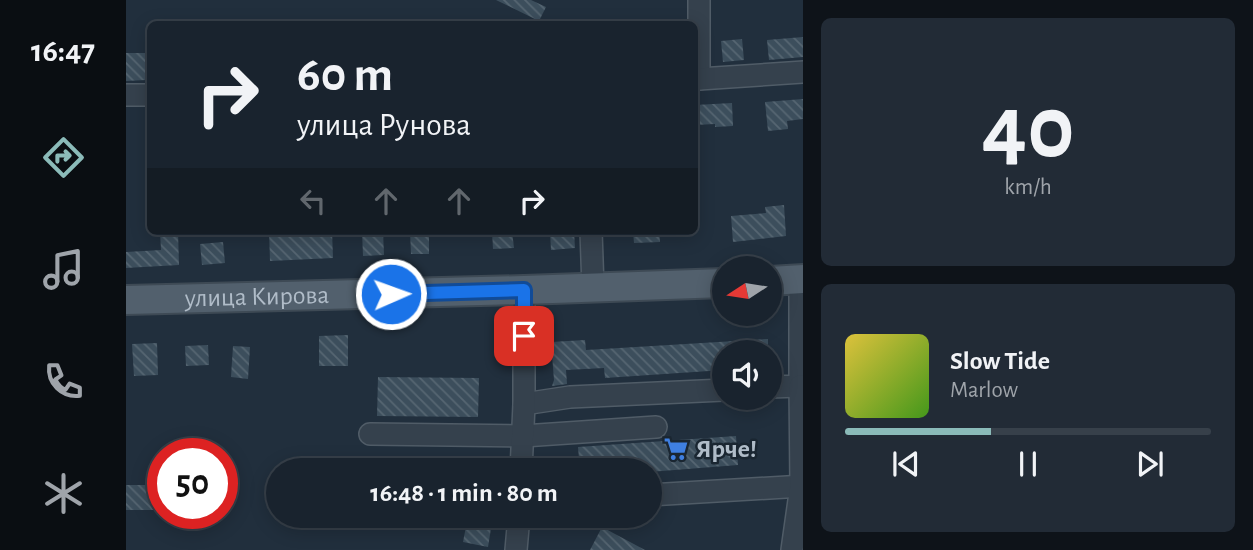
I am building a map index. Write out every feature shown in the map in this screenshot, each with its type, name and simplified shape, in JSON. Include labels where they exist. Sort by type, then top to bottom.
[{"type":"main road","points":[[782,281],[802,280]]},
{"type":"main road","name":"улица Кирова","points":[[126,300],[712,283]]},
{"type":"street","points":[[698,40],[699,0]]},
{"type":"street","points":[[698,79],[803,72]]},
{"type":"street","points":[[126,95],[147,95]]},
{"type":"street","points":[[591,235],[593,288]]},
{"type":"street","points":[[792,550],[802,486],[802,280]]},
{"type":"street","points":[[522,458],[524,290]]},
{"type":"street","points":[[782,387],[802,386]]},
{"type":"street","points":[[524,404],[570,397],[712,391]]},
{"type":"street","points":[[370,434],[523,436],[656,427]]},
{"type":"street","points":[[662,494],[802,486]]},
{"type":"street","points":[[516,550],[518,528]]},
{"type":"building","points":[[496,0],[531,0],[546,7],[539,21]]},
{"type":"building","points":[[803,37],[803,57],[769,60],[767,40]]},
{"type":"building","points":[[742,39],[744,60],[723,62],[721,41]]},
{"type":"building","points":[[126,53],[145,53],[146,80],[126,81]]},
{"type":"building","points":[[803,99],[803,119],[787,121],[788,129],[768,131],[765,102]]},
{"type":"building","points":[[732,103],[733,126],[698,125],[698,105]]},
{"type":"building","points":[[784,205],[786,236],[733,242],[731,216],[766,213],[765,207]]},
{"type":"building","points":[[160,235],[178,235],[179,265],[126,268],[126,252],[161,250]]},
{"type":"building","points":[[269,235],[332,235],[333,258],[270,261]]},
{"type":"building","points":[[362,235],[383,235],[384,255],[363,256]]},
{"type":"building","points":[[410,235],[429,235],[429,254],[411,254]]},
{"type":"building","points":[[492,235],[512,235],[514,248],[493,249]]},
{"type":"building","points":[[550,235],[574,235],[575,248],[551,250]]},
{"type":"building","points":[[633,235],[659,235],[660,242],[634,243]]},
{"type":"building","points":[[223,242],[225,263],[202,265],[200,244]]},
{"type":"building","points":[[348,335],[348,366],[319,366],[319,336]]},
{"type":"building","points":[[585,340],[586,350],[712,342],[712,371],[605,378],[604,368],[566,370],[567,384],[552,386],[554,380],[551,342]]},
{"type":"building","points":[[157,343],[158,375],[134,376],[132,344]]},
{"type":"building","points":[[208,345],[209,365],[186,366],[185,346]]},
{"type":"building","points":[[233,346],[250,347],[248,379],[231,377]]},
{"type":"building","points":[[378,377],[479,378],[478,417],[377,416]]},
{"type":"building","points":[[736,436],[738,465],[662,471],[662,458],[579,458],[578,447]]},
{"type":"building","points":[[126,485],[147,485],[147,510],[126,510]]},
{"type":"building","points":[[466,528],[491,528],[488,547],[463,542]]},
{"type":"building","points":[[604,528],[645,550],[590,550]]},
{"type":"place","name":"Ярче!","points":[[676,449]]},
{"type":"route","points":[[391,294],[524,290],[524,336]]}]
